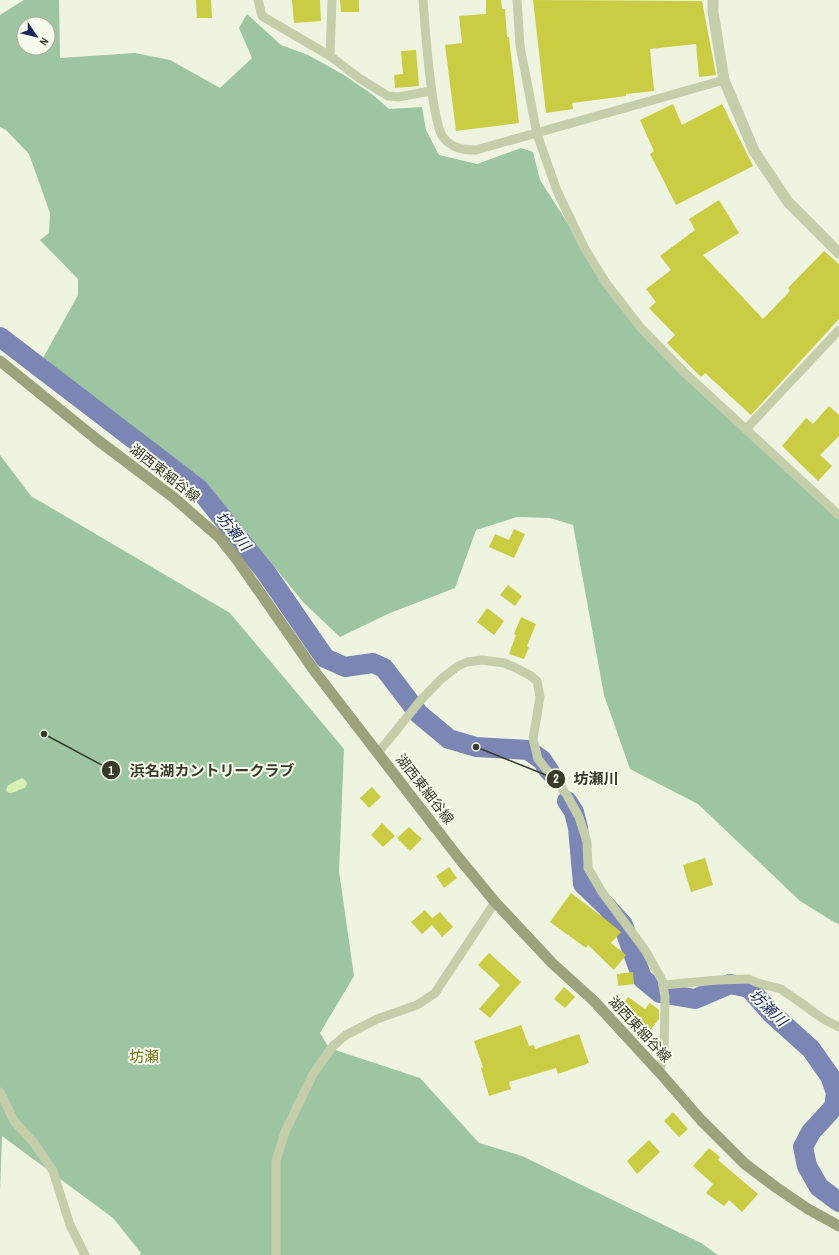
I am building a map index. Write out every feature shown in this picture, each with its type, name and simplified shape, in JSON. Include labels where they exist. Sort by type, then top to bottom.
[{"type":"main road","name":"湖西東細谷線","points":[[0,361],[95,438],[173,497],[220,538],[238,561],[316,673],[495,902],[552,963],[594,1001],[659,1071],[701,1120],[745,1164],[776,1188],[808,1209],[839,1226]]},
{"type":"street","points":[[258,0],[262,16],[330,56],[359,78],[388,96],[398,97],[432,91]]},
{"type":"street","points":[[330,56],[332,0]]},
{"type":"street","points":[[423,0],[432,91],[440,130],[442,137],[452,146],[464,150],[476,150],[537,134],[724,80]]},
{"type":"street","points":[[517,0],[520,46],[537,134],[557,191],[585,250],[606,283],[641,328],[685,373],[839,515]]},
{"type":"street","points":[[713,0],[713,12],[724,80],[754,151],[788,202],[839,253]]},
{"type":"street","points":[[746,429],[839,330]]},
{"type":"street","points":[[378,753],[420,701],[441,679],[458,666],[467,662],[482,660],[504,663],[531,676],[536,681],[540,697],[533,739],[534,748],[538,759],[567,795],[579,817],[586,842],[588,868],[602,892],[645,950],[662,980],[665,997],[666,1018],[664,1056],[659,1071]]},
{"type":"street","points":[[276,1255],[276,1161],[285,1132],[313,1074],[333,1046],[346,1034],[377,1019],[417,1005],[435,993],[495,902]]},
{"type":"street","points":[[663,985],[749,979],[781,989],[825,1020],[839,1027]]},
{"type":"street","points":[[0,1092],[14,1121],[34,1143],[53,1171],[70,1225],[85,1255]]},
{"type":"shaded area","points":[[24,0],[59,0],[60,58],[135,53],[170,60],[220,88],[252,58],[239,28],[247,14],[281,45],[308,55],[344,75],[373,95],[389,109],[422,107],[426,130],[439,155],[477,164],[521,148],[533,152],[540,180],[590,258],[633,317],[839,515],[839,924],[800,901],[698,804],[630,769],[604,695],[573,525],[550,518],[517,517],[476,530],[455,588],[390,613],[340,637],[303,602],[206,482],[196,474],[167,459],[150,443],[114,416],[96,398],[82,392],[65,378],[53,371],[43,358],[78,295],[78,279],[40,240],[49,233],[50,213],[29,154],[6,130],[0,127],[0,15]]},
{"type":"shaded area","points":[[0,455],[31,496],[230,613],[344,749],[339,871],[354,976],[320,1033],[329,1048],[420,1078],[479,1143],[522,1156],[701,1243],[718,1255],[140,1255],[141,1253],[113,1218],[2,1136],[0,1192]]},
{"type":"sand","points":[[22,778],[27,784],[25,788],[11,793],[6,791],[8,785]]},
{"type":"building","points":[[196,0],[211,0],[212,18],[197,18]]},
{"type":"building","points":[[292,0],[320,0],[321,21],[294,23]]},
{"type":"building","points":[[340,0],[359,0],[359,12],[341,12]]},
{"type":"building","points":[[486,0],[501,0],[502,9],[505,9],[507,37],[509,37],[519,123],[456,131],[445,45],[462,43],[459,16],[486,14]]},
{"type":"building","points":[[533,0],[702,1],[716,75],[699,77],[696,44],[650,49],[654,91],[572,103],[573,109],[546,113]]},
{"type":"building","points":[[416,50],[419,86],[395,88],[394,75],[403,74],[401,51]]},
{"type":"building","points":[[673,104],[682,125],[722,104],[753,166],[676,205],[650,154],[654,151],[640,120]]},
{"type":"building","points":[[719,200],[739,233],[703,255],[763,319],[790,291],[788,288],[824,251],[839,264],[839,319],[751,415],[705,373],[701,377],[667,343],[675,335],[649,308],[656,302],[646,289],[671,270],[660,256],[695,230],[689,219]]},
{"type":"building","points":[[829,406],[839,415],[839,436],[820,455],[832,466],[818,481],[782,446],[806,418],[813,424]]},
{"type":"building","points":[[514,529],[525,534],[514,558],[489,547],[495,534],[509,540]]},
{"type":"building","points":[[508,585],[522,596],[515,606],[500,595]]},
{"type":"building","points":[[487,608],[504,621],[494,635],[477,622]]},
{"type":"building","points":[[521,617],[536,624],[527,646],[529,647],[524,659],[509,654],[516,635],[514,634]]},
{"type":"building","points":[[372,787],[381,797],[369,808],[360,798]]},
{"type":"building","points":[[382,823],[395,836],[383,847],[371,835]]},
{"type":"building","points":[[409,827],[422,839],[410,851],[397,838]]},
{"type":"building","points":[[705,858],[713,885],[691,892],[683,865]]},
{"type":"building","points":[[449,867],[457,878],[444,888],[436,876]]},
{"type":"building","points":[[571,893],[621,932],[611,943],[626,955],[614,970],[588,945],[586,948],[550,922]]},
{"type":"building","points":[[425,910],[432,918],[440,912],[453,927],[442,937],[432,925],[422,934],[411,922]]},
{"type":"building","points":[[489,953],[521,982],[490,1018],[479,1009],[500,985],[478,965]]},
{"type":"building","points":[[633,972],[634,984],[618,986],[617,974]]},
{"type":"building","points":[[564,987],[575,997],[565,1008],[554,999]]},
{"type":"building","points":[[628,997],[645,1009],[650,1003],[659,1010],[659,1019],[649,1032],[619,1010]]},
{"type":"building","points":[[521,1025],[529,1046],[534,1045],[535,1049],[579,1034],[589,1063],[558,1074],[556,1068],[509,1082],[511,1089],[489,1096],[481,1068],[483,1067],[474,1041]]},
{"type":"building","points":[[673,1112],[688,1129],[679,1137],[664,1121]]},
{"type":"building","points":[[649,1140],[660,1152],[637,1174],[627,1161]]},
{"type":"building","points":[[709,1148],[720,1157],[718,1160],[758,1194],[742,1212],[729,1200],[724,1206],[706,1193],[713,1184],[693,1166]]},
{"type":"waterway","name":"坊瀬川","points":[[0,337],[199,489],[265,571],[325,658],[345,667],[373,663],[384,668],[419,714],[449,739],[476,747],[528,750],[542,760],[550,772]]},
{"type":"waterway","name":"坊瀬川","points":[[567,801],[574,812],[578,828],[583,884],[623,925],[642,978],[660,993],[695,999],[730,984],[749,988],[771,1013],[811,1049],[830,1076],[836,1093],[834,1107],[811,1132],[803,1147],[807,1166],[819,1187],[839,1202]]},
{"type":"place","name":"浜名湖カントリークラブ","points":[[44,734]]},
{"type":"place","name":"坊瀬川","points":[[476,747]]},
{"type":"district","name":"坊瀬","points":[[144,1057]]}]
